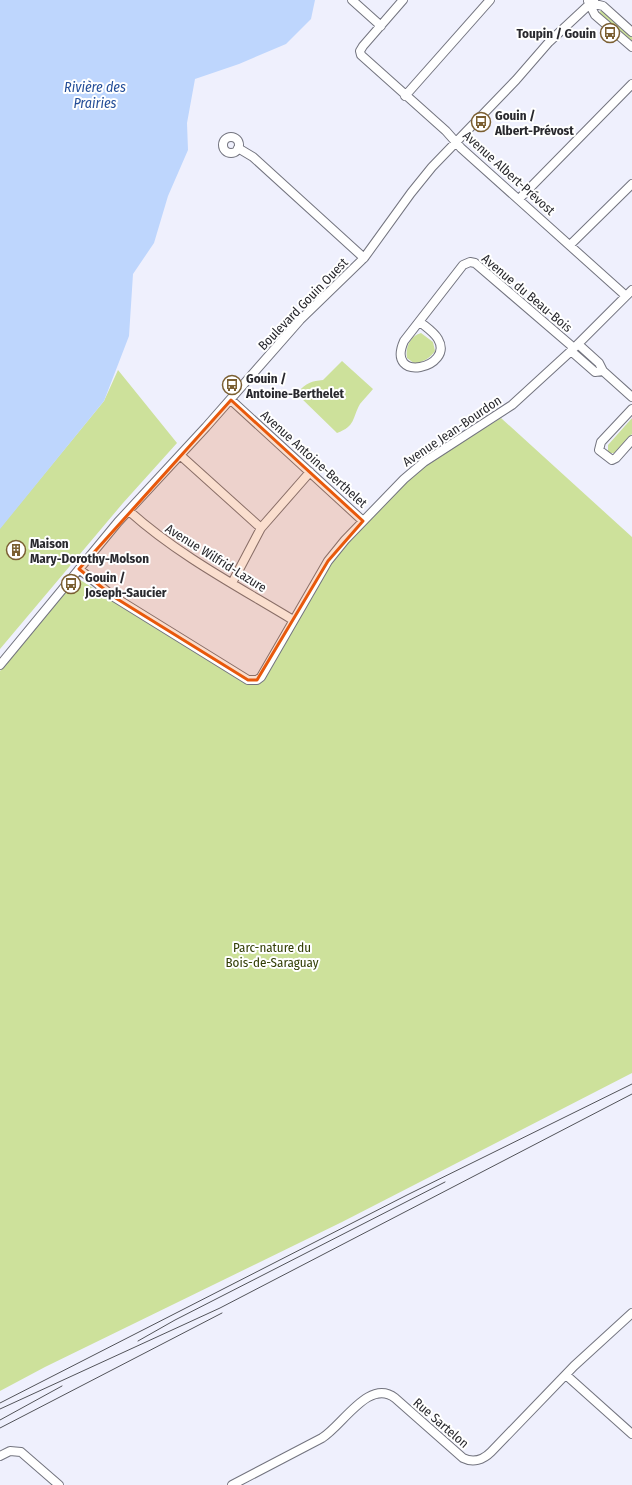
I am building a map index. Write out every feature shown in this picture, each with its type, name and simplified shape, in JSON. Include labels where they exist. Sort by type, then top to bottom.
[{"type":"street","points":[[352,0],[381,26],[403,0]]},
{"type":"street","points":[[405,96],[490,0]]},
{"type":"street","points":[[591,1],[603,6],[632,32]]},
{"type":"street","points":[[591,1],[595,15],[632,47]]},
{"type":"street","name":"Boulevard Gouin Ouest","points":[[0,665],[129,511],[231,400],[300,320],[364,258],[415,188],[455,142],[516,80],[549,42],[591,1]]},
{"type":"street","name":"Avenue Albert-Prévost","points":[[381,26],[360,51],[363,58],[626,296]]},
{"type":"street","points":[[519,199],[632,84]]},
{"type":"street","points":[[238,148],[256,160],[364,258]]},
{"type":"street","points":[[570,245],[632,184]]},
{"type":"street","name":"Avenue du Beau-Bois","points":[[420,322],[438,339],[440,350],[437,357],[430,364],[419,369],[412,368],[401,358],[401,349],[404,342],[463,265],[470,262],[474,263],[575,348],[595,372],[603,371],[632,397]]},
{"type":"street","name":"Avenue Jean-Bourdon","points":[[79,569],[114,597],[248,680],[257,680],[261,677],[328,561],[363,521],[404,479],[424,462],[512,405],[575,348],[632,290]]},
{"type":"street","name":"Avenue Antoine-Berthelet","points":[[231,400],[363,521]]},
{"type":"street","points":[[632,409],[601,442],[599,450],[612,460],[616,458],[632,440]]},
{"type":"street","points":[[180,455],[261,528]]},
{"type":"street","points":[[232,583],[261,528],[310,472]]},
{"type":"street","name":"Avenue Wilfrid-Lazure","points":[[129,511],[164,541],[293,620]]},
{"type":"street","name":"Rue Sartelon","points":[[232,1485],[322,1438],[336,1428],[364,1399],[379,1392],[387,1393],[395,1398],[462,1458],[472,1461],[481,1459],[488,1455],[566,1375],[632,1313]]},
{"type":"street","points":[[566,1375],[632,1434]]},
{"type":"street","points":[[0,1456],[10,1451],[21,1452],[59,1485]]},
{"type":"highlighted area","points":[[231,400],[363,521],[328,561],[257,680],[248,680],[114,597],[79,569]]},
{"type":"green space","points":[[603,9],[632,36],[632,43],[598,13]]},
{"type":"green space","points":[[421,333],[433,342],[435,351],[431,356],[415,364],[407,358],[407,350],[411,340]]},
{"type":"green space","points":[[342,361],[373,389],[360,404],[351,424],[337,433],[299,396],[298,392],[309,383],[323,380]]},
{"type":"green space","points":[[118,370],[177,443],[123,503],[0,649],[0,528],[104,401]]},
{"type":"green space","name":"Parc-nature du Bois-de-Saraguay","points":[[501,418],[632,537],[632,1073],[342,1222],[45,1367],[0,1391],[0,671],[77,578],[247,684],[258,684],[266,677],[326,570],[338,552],[391,495],[434,459]]},
{"type":"green space","points":[[632,418],[632,434],[614,453],[608,453],[608,445]]},
{"type":"water","name":"Rivière des Prairies","points":[[0,0],[315,0],[311,19],[286,44],[239,64],[195,79],[187,123],[188,150],[168,196],[154,243],[133,274],[129,336],[104,401],[0,529]]},
{"type":"tram line","points":[[0,1403],[407,1195],[632,1084]]},
{"type":"tram line","points":[[0,1409],[220,1308],[632,1094]]},
{"type":"tram line","points":[[138,1341],[175,1320],[445,1182]]},
{"type":"tram line","points":[[0,1428],[222,1313]]},
{"type":"tram line","points":[[0,1420],[62,1386]]},
{"type":"place","name":"Toupin / Gouin","points":[[610,33]]},
{"type":"place","name":"Gouin / Albert-Prévost","points":[[481,122]]},
{"type":"place","name":"Gouin / Antoine-Berthelet","points":[[232,385]]},
{"type":"place","name":"Maison Mary-Dorothy-Molson","points":[[16,550]]},
{"type":"place","name":"Gouin / Joseph-Saucier","points":[[71,584]]}]
